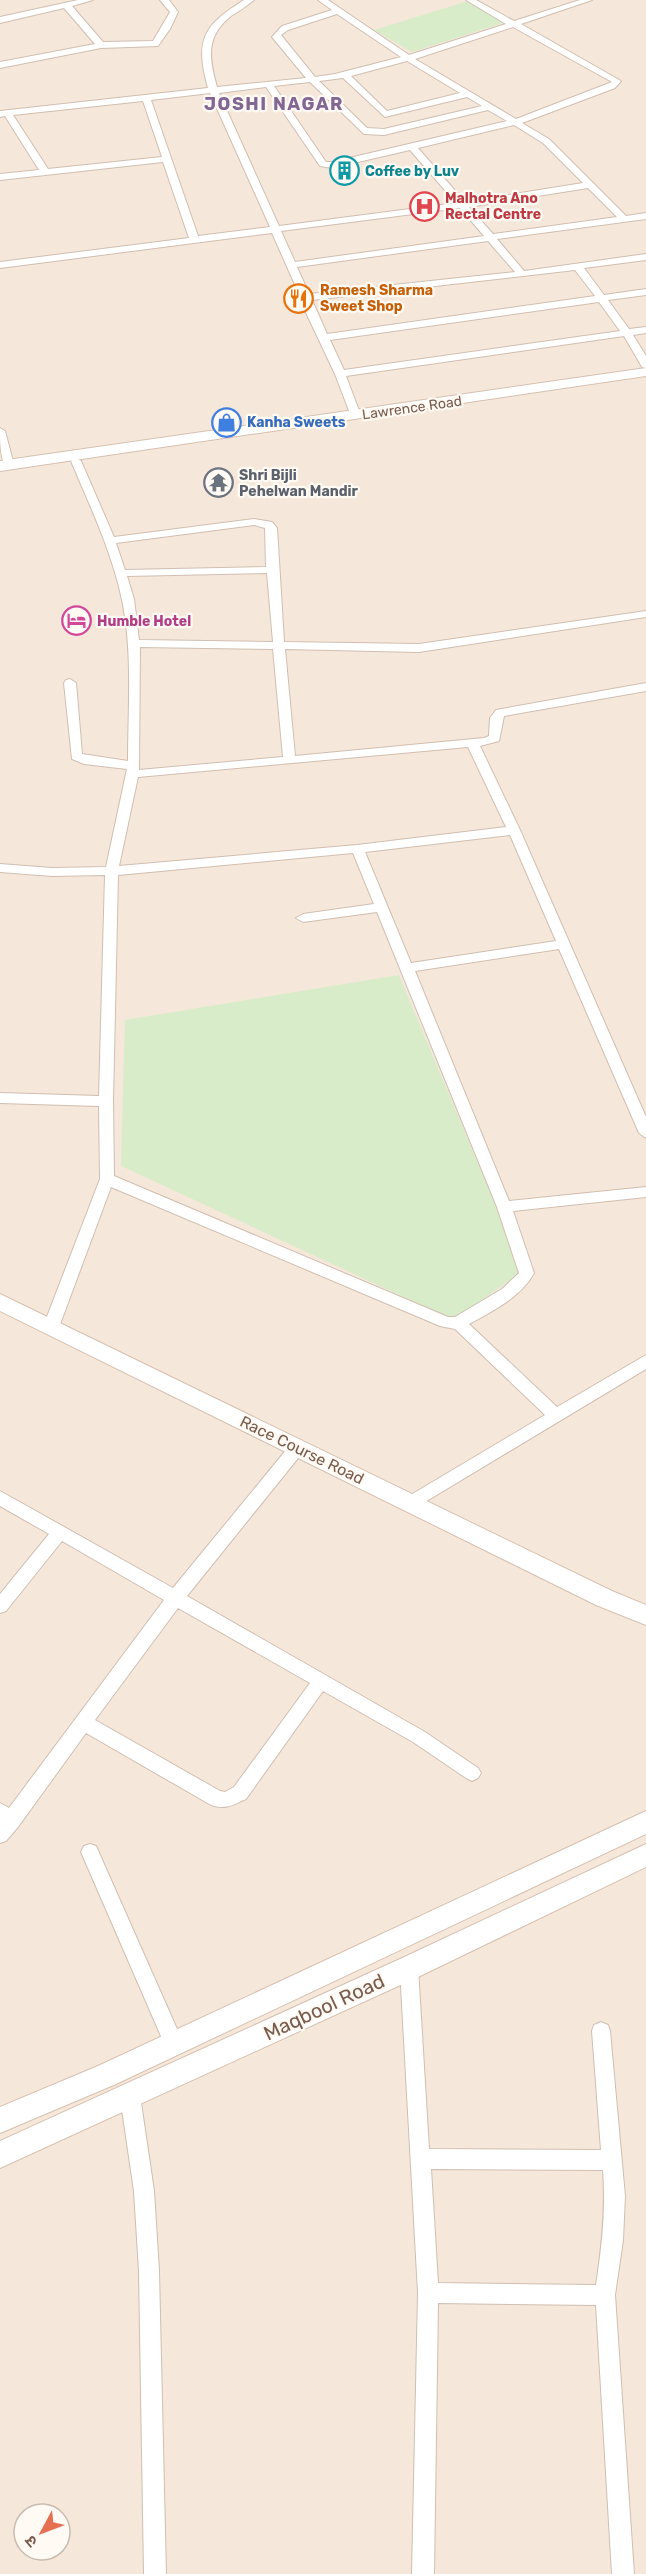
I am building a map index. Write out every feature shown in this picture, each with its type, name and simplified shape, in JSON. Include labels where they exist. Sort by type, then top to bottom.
[{"type":"street","points":[[0,20],[89,0]]},
{"type":"street","points":[[0,65],[101,45],[157,42],[173,14],[172,8],[164,0]]},
{"type":"street","points":[[250,0],[230,12],[210,35],[205,55],[213,90],[304,298],[340,374],[356,416]]},
{"type":"street","points":[[322,0],[408,58],[546,141],[624,219]]},
{"type":"street","points":[[269,86],[323,164],[332,165],[516,122],[612,86],[616,81],[470,0]]},
{"type":"street","points":[[45,172],[4,114],[213,90],[315,81],[408,58],[588,0]]},
{"type":"street","points":[[66,5],[101,45]]},
{"type":"street","points":[[339,11],[285,28],[277,34],[278,41],[364,131],[384,132],[489,107]]},
{"type":"street","points":[[344,75],[385,114],[468,94]]},
{"type":"street","points":[[146,98],[194,238]]},
{"type":"street","points":[[412,147],[522,274]]},
{"type":"street","points":[[0,177],[167,159]]},
{"type":"street","points":[[0,265],[194,238],[464,205],[591,185]]},
{"type":"street","points":[[291,265],[646,216]]},
{"type":"street","points":[[304,298],[522,274],[646,257]]},
{"type":"street","points":[[577,266],[627,333],[646,365]]},
{"type":"street","points":[[324,338],[603,300],[646,292]]},
{"type":"street","points":[[340,374],[646,330]]},
{"type":"street","name":"Lawrence Road","points":[[3,468],[76,461],[532,394],[646,372]]},
{"type":"street","name":"Lawrence Road","points":[[3,468],[356,416],[646,380]]},
{"type":"street","points":[[0,431],[3,468]]},
{"type":"street","points":[[51,1327],[107,1179],[105,1101],[112,871],[134,770],[134,643],[128,599],[122,573],[110,541],[76,461]]},
{"type":"street","points":[[110,541],[262,522],[268,524],[271,528],[272,570],[289,758]]},
{"type":"street","points":[[122,573],[272,570]]},
{"type":"street","points":[[134,643],[418,648],[646,614]]},
{"type":"street","points":[[70,683],[76,756],[84,760],[134,770],[493,740],[497,716],[506,711],[646,687]]},
{"type":"street","points":[[472,743],[514,830],[646,1133]]},
{"type":"street","points":[[0,868],[52,872],[112,871],[357,849],[514,830]]},
{"type":"street","points":[[107,1179],[445,1322],[458,1322],[516,1287],[525,1278],[527,1273],[504,1207],[357,849]]},
{"type":"street","points":[[303,918],[382,907]]},
{"type":"street","points":[[407,968],[562,944]]},
{"type":"street","points":[[0,1098],[105,1101]]},
{"type":"street","points":[[504,1207],[646,1191]]},
{"type":"street","name":"Race Course Road","points":[[0,1302],[604,1598],[646,1615]]},
{"type":"street","points":[[458,1322],[555,1415]]},
{"type":"street","points":[[410,1504],[646,1361]]},
{"type":"street","points":[[0,1835],[6,1816],[84,1723],[176,1597],[297,1448]]},
{"type":"street","points":[[0,1498],[419,1737],[472,1773]]},
{"type":"street","points":[[0,1606],[60,1532]]},
{"type":"street","name":"Race Course Road","points":[[604,1598],[646,1623]]},
{"type":"street","points":[[84,1723],[217,1799],[226,1800],[240,1793],[321,1681]]},
{"type":"street","name":"Maqbool Road","points":[[0,2120],[107,2075],[646,1822]]},
{"type":"street","points":[[90,1852],[174,2044]]},
{"type":"street","name":"Maqbool Road","points":[[0,2155],[409,1968],[646,1856]]},
{"type":"street","points":[[409,1968],[428,2293],[423,2574]]},
{"type":"street","points":[[601,2031],[615,2196],[605,2295],[623,2574]]},
{"type":"street","points":[[130,2096],[144,2191],[149,2271],[155,2574]]},
{"type":"street","points":[[420,2159],[612,2160]]},
{"type":"street","points":[[428,2293],[605,2295]]},
{"type":"shaded area","points":[[0,0],[646,0],[646,2574],[0,2574]]},
{"type":"green space","points":[[468,1],[506,22],[412,52],[374,30]]},
{"type":"green space","points":[[399,975],[523,1271],[453,1320],[121,1166],[125,1020]]},
{"type":"place","name":"Coffee by Luv","points":[[344,171]]},
{"type":"place","name":"Malhotra Ano Rectal Centre","points":[[424,206]]},
{"type":"place","name":"Ramesh Sharma Sweet Shop","points":[[299,298]]},
{"type":"place","name":"Kanha Sweets","points":[[226,422]]},
{"type":"place","name":"Shri Bijli Pehelwan Mandir","points":[[218,483]]},
{"type":"place","name":"Humble Hotel","points":[[76,621]]},
{"type":"district","name":"JOSHI NAGAR","points":[[274,104]]}]
